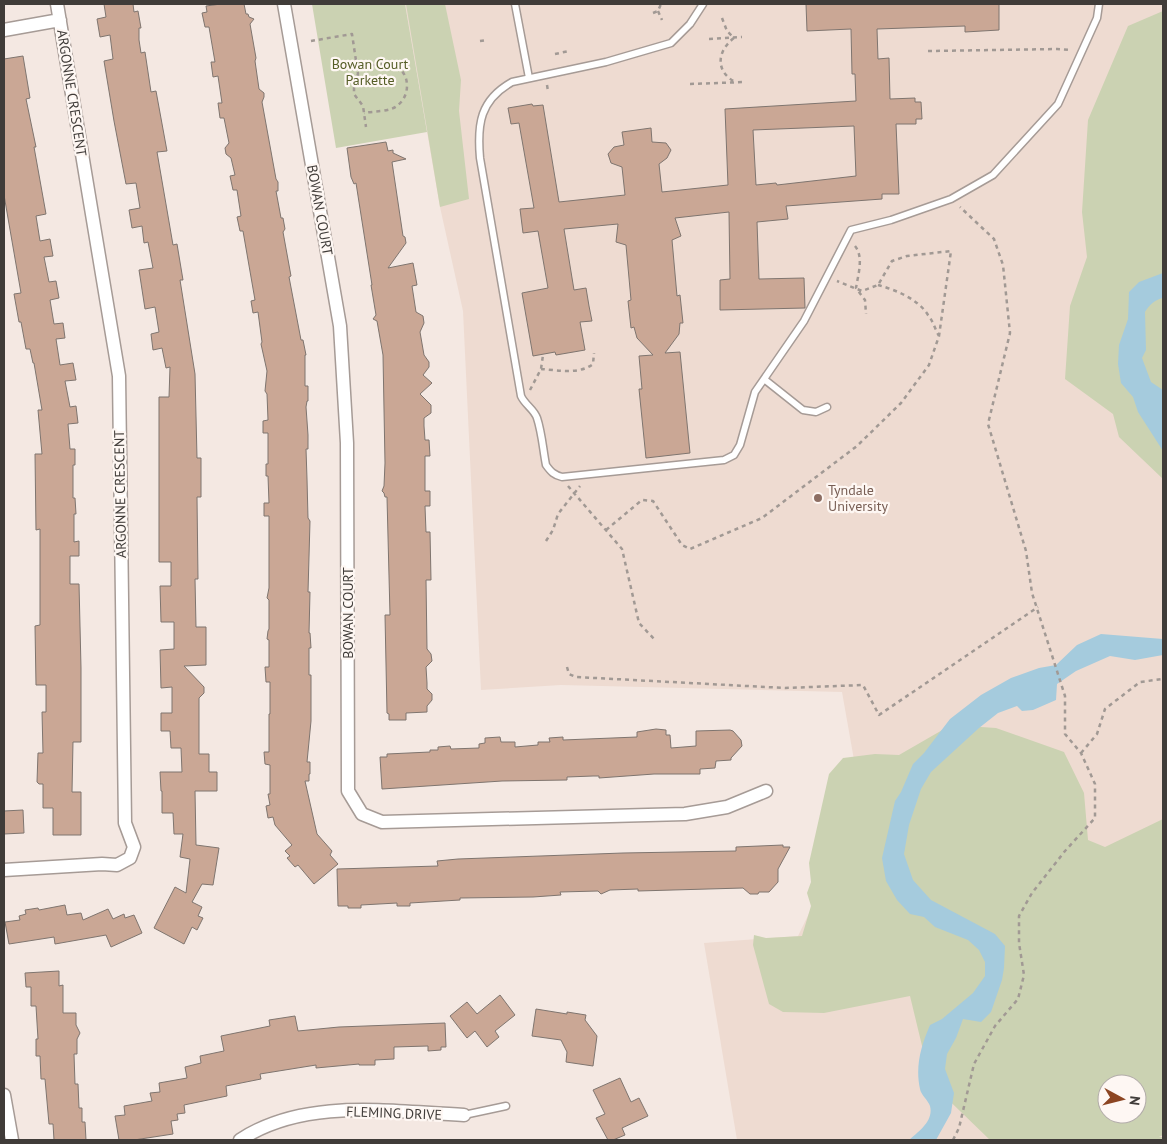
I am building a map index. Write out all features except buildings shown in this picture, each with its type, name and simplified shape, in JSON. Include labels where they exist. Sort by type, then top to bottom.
[{"type":"street","name":"ARGONNE CRESCENT","points":[[4,870],[102,864],[118,865],[130,858],[134,847],[125,823],[119,376],[57,4]]},
{"type":"street","name":"BOWAN COURT","points":[[284,4],[340,326],[347,443],[348,791],[362,814],[382,822],[685,814],[728,807],[766,791]]},
{"type":"street","points":[[4,30],[60,20]]},
{"type":"street","points":[[4,1095],[12,1140]]},
{"type":"street","name":"FLEMING DRIVE","points":[[240,1140],[255,1130],[303,1115],[352,1110],[464,1116]]},
{"type":"lane","points":[[516,4],[529,78]]},
{"type":"lane","points":[[703,4],[690,24],[671,43],[606,62],[512,82],[500,89],[489,100],[482,114],[479,129],[480,158],[521,396],[524,403],[532,409],[537,417],[546,465],[550,472],[562,477],[724,460],[734,455],[740,445],[755,392],[804,321],[851,230],[891,220],[951,199],[993,175],[1058,104],[1097,18],[1098,4]]},
{"type":"lane","points":[[764,379],[803,410],[816,412],[827,407]]},
{"type":"lane","points":[[464,1116],[506,1106]]},
{"type":"path","points":[[654,13],[658,11],[661,4]]},
{"type":"path","points":[[658,11],[662,20]]},
{"type":"path","points":[[722,18],[727,31],[734,38]]},
{"type":"path","points":[[311,42],[352,34],[358,74],[354,84],[354,94],[363,106],[366,127]]},
{"type":"path","points":[[709,39],[742,37]]},
{"type":"path","points":[[734,38],[724,48],[721,56],[723,73],[735,82]]},
{"type":"path","points":[[480,41],[487,40]]},
{"type":"path","points":[[928,51],[1057,49],[1082,51]]},
{"type":"path","points":[[554,54],[569,51]]},
{"type":"path","points":[[357,68],[387,64],[398,66],[404,74],[408,85],[405,97],[398,106],[392,109],[364,113]]},
{"type":"path","points":[[690,84],[746,82]]},
{"type":"path","points":[[547,83],[548,91]]},
{"type":"path","points":[[951,199],[994,239],[1002,265],[1010,333],[988,424],[1026,551],[1032,593],[1038,606],[1065,696],[1065,734],[1081,753],[1096,784],[1095,818],[1065,851],[1032,893],[1019,916],[1019,943],[1024,975],[1018,999],[995,1026],[974,1064],[959,1128],[953,1140]]},
{"type":"path","points":[[847,238],[859,252],[860,261],[856,288],[865,300],[866,314]]},
{"type":"path","points":[[606,530],[642,500],[653,500],[682,545],[690,549],[762,518],[857,446],[901,403],[929,366],[939,336],[951,251],[907,256],[892,262],[878,285]]},
{"type":"path","points":[[826,278],[862,291],[878,285],[890,288],[918,303],[929,315],[939,336]]},
{"type":"path","points":[[541,369],[575,371],[587,369],[593,364],[594,354]]},
{"type":"path","points":[[521,396],[532,389],[541,369],[543,355]]},
{"type":"path","points":[[562,477],[622,549],[639,623],[656,641]]},
{"type":"path","points":[[546,541],[554,530],[558,514],[583,483]]},
{"type":"path","points":[[567,667],[568,674],[576,677],[785,688],[863,685],[879,715],[1038,606]]},
{"type":"path","points":[[1081,753],[1097,734],[1105,709],[1140,682],[1163,679]]},
{"type":"shaded area","name":"Tyndale University","points":[[405,4],[1163,4],[1163,1137],[1138,1140],[737,1140],[704,943],[798,936],[862,805],[842,692],[561,685],[481,690],[463,311],[440,207]]},
{"type":"green space","name":"Bowan Court Parkette","points":[[312,4],[405,4],[427,132],[336,148]]},
{"type":"green space","points":[[406,4],[445,4],[461,80],[459,111],[469,199],[440,207]]},
{"type":"green space","points":[[1163,11],[1163,479],[1119,437],[1113,414],[1065,379],[1070,306],[1087,257],[1082,212],[1088,120],[1128,26]]},
{"type":"green space","points":[[951,725],[996,728],[1064,752],[1084,793],[1088,840],[1105,847],[1163,819],[1163,1135],[1159,1137],[1163,1137],[1163,1140],[990,1140],[931,1083],[910,996],[824,1013],[783,1012],[769,1004],[753,945],[754,935],[766,938],[802,936],[811,906],[807,893],[811,882],[809,863],[829,774],[843,758],[875,754],[899,755]]},
{"type":"water","points":[[1163,273],[1163,298],[1153,303],[1145,312],[1146,350],[1142,358],[1151,382],[1163,390],[1163,451],[1138,412],[1133,397],[1121,383],[1118,364],[1119,345],[1128,319],[1129,292],[1139,282]]},
{"type":"water","points":[[1101,634],[1163,639],[1163,655],[1135,660],[1110,656],[1076,671],[1057,684],[1056,700],[1033,710],[1022,711],[1017,706],[998,713],[931,772],[921,789],[909,825],[904,854],[913,880],[931,900],[995,934],[1005,946],[1002,980],[991,1012],[981,1022],[963,1019],[956,1038],[947,1054],[945,1069],[954,1093],[951,1113],[936,1140],[909,1140],[921,1130],[930,1117],[930,1106],[921,1091],[918,1072],[922,1048],[930,1025],[942,1019],[973,993],[985,976],[985,962],[979,950],[968,940],[935,927],[924,917],[910,914],[897,900],[886,881],[882,858],[895,801],[913,764],[924,753],[950,719],[981,695],[1011,678],[1039,668],[1056,665],[1077,645]]},
{"type":"place","name":"Tyndale University","points":[[818,498]]}]
